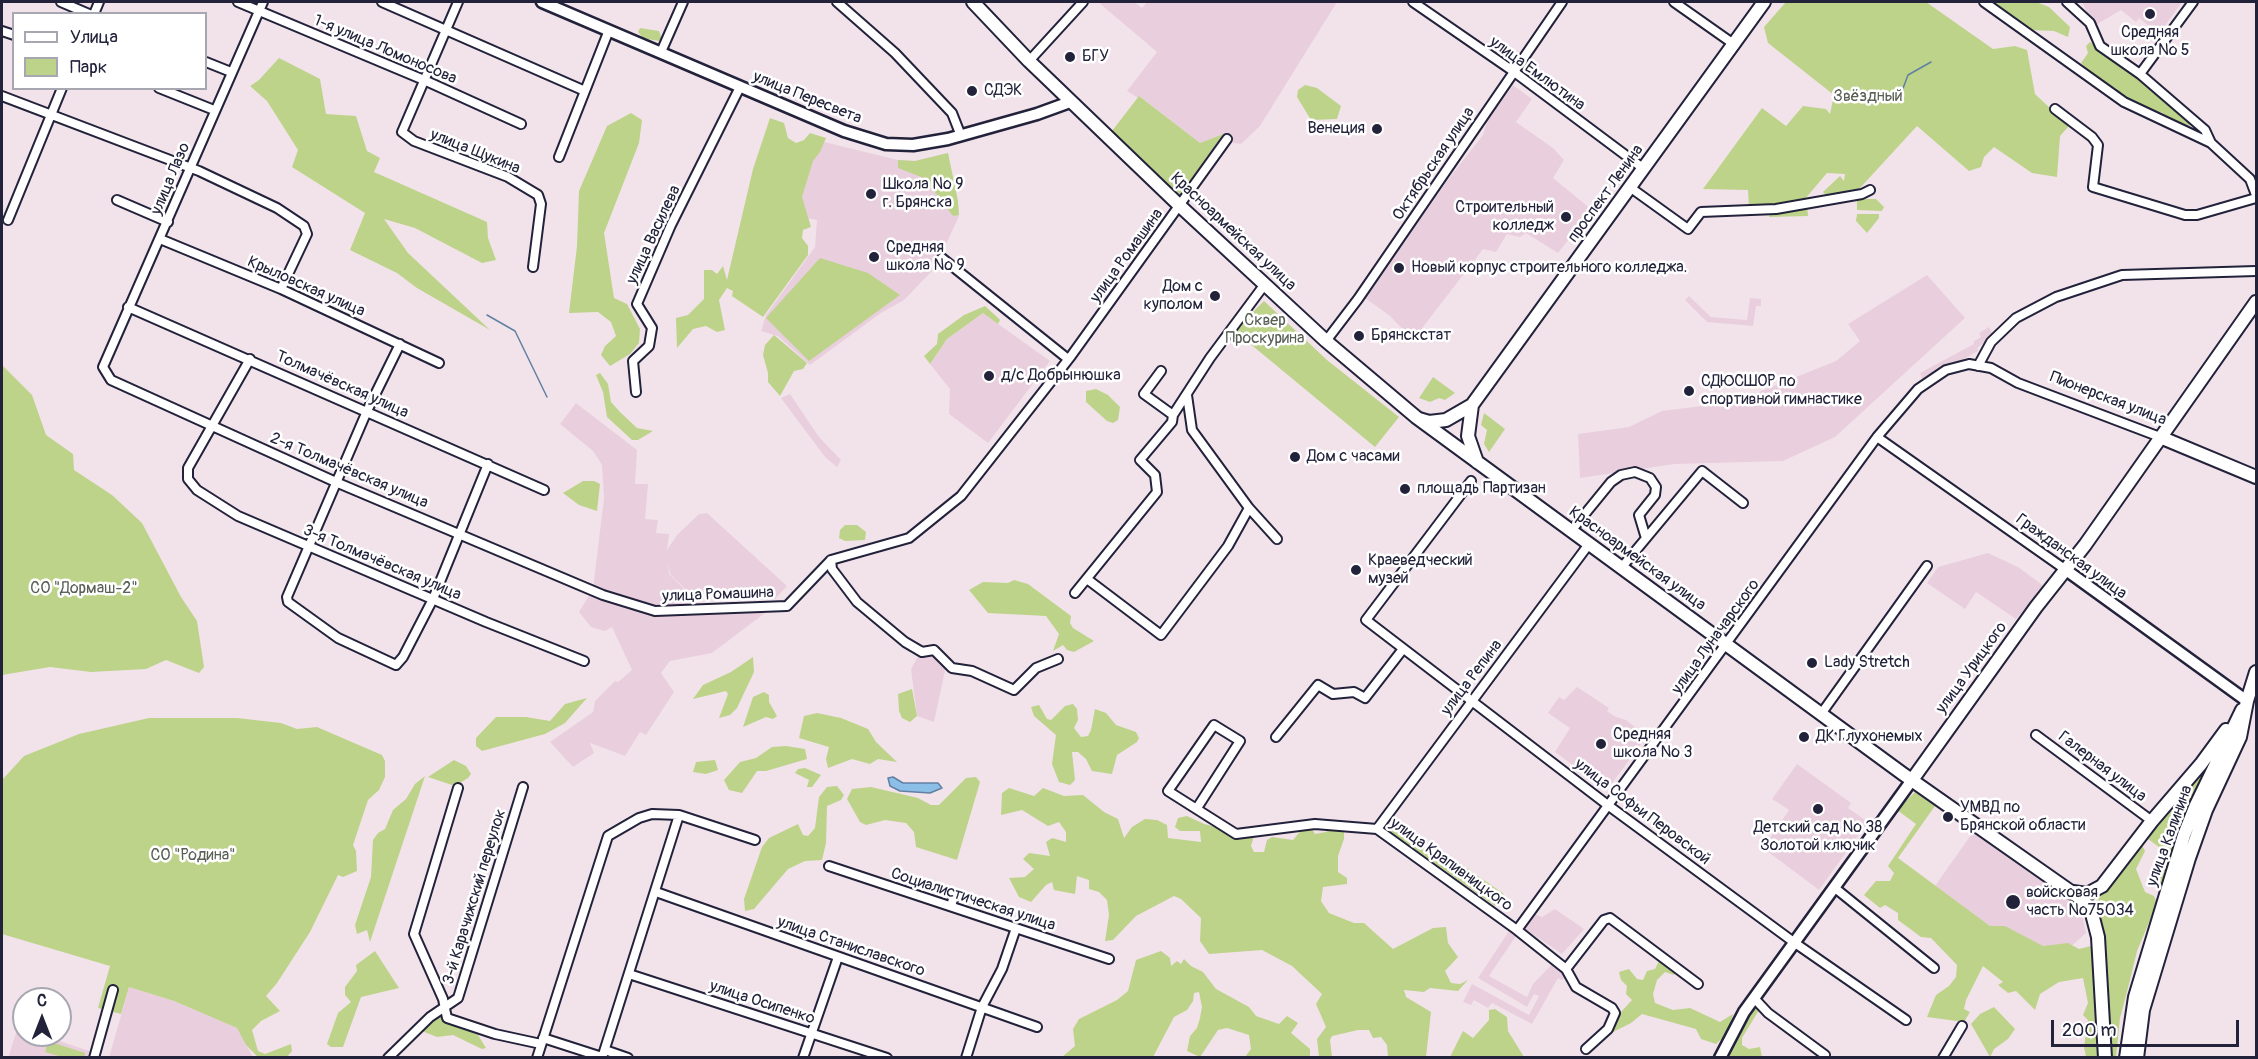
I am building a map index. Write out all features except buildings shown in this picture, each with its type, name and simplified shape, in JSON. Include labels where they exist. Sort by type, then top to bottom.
[{"type":"main road","name":"улица Пересвета","points":[[542,2],[844,131],[886,144],[913,145],[960,136],[1070,102]]},
{"type":"main road","name":"Красноармейская улица","points":[[974,2],[1070,102],[1180,206],[1326,341],[1416,417],[1726,645],[2087,905],[2096,926],[2105,1058]]},
{"type":"main road","name":"проспект Ленина","points":[[1472,405],[1764,2]]},
{"type":"main road","name":"улица Урицкого","points":[[1720,1058],[1736,1025],[1754,998],[2066,570],[2256,302]]},
{"type":"main road","points":[[1416,417],[1429,422],[1446,420],[1472,405]]},
{"type":"main road","points":[[1472,405],[1468,436],[1477,462]]},
{"type":"main road","name":"Пионерская улица","points":[[2160,437],[2256,477]]},
{"type":"main road","name":"Гражданская улица","points":[[2066,570],[2247,701]]},
{"type":"main road","name":"улица Калинина","points":[[2137,1058],[2143,1010],[2176,899],[2206,810],[2239,741],[2247,701],[2256,672]]},
{"type":"main road","points":[[2069,891],[2082,895],[2097,890],[2201,764],[2247,701]]},
{"type":"main road","name":"улица Калинина","points":[[2126,1058],[2134,997],[2184,835],[2196,805],[2247,701]]},
{"type":"street","points":[[61,2],[84,12]]},
{"type":"street","name":"1-я улица Ломоносова","points":[[238,2],[424,80],[521,124]]},
{"type":"street","name":"улица Лазо","points":[[103,367],[263,2]]},
{"type":"street","points":[[382,2],[585,91]]},
{"type":"street","points":[[424,80],[458,2]]},
{"type":"street","points":[[661,52],[683,2]]},
{"type":"street","points":[[837,2],[895,54],[956,121],[960,136]]},
{"type":"street","points":[[1029,61],[1083,2]]},
{"type":"street","name":"улица Емлютина","points":[[1413,2],[1513,71],[1644,169]]},
{"type":"street","name":"Октябрьская улица","points":[[1326,341],[1358,300],[1562,2]]},
{"type":"street","points":[[1674,2],[1735,45]]},
{"type":"street","points":[[1984,2],[2124,102],[2211,143],[2250,179],[2256,197],[2197,215],[2185,215],[2093,186],[2098,145],[2092,137],[2055,110]]},
{"type":"street","points":[[2067,2],[2090,23],[2100,46],[2140,75],[2205,130],[2211,143]]},
{"type":"street","points":[[2140,75],[2193,2]]},
{"type":"street","points":[[559,157],[609,30]]},
{"type":"street","points":[[207,62],[231,72]]},
{"type":"street","name":"улица Щукина","points":[[424,80],[402,132],[414,141],[508,177],[538,195],[542,204],[533,267]]},
{"type":"street","name":"улица Василева","points":[[636,392],[633,361],[649,346],[652,328],[637,304],[671,225],[740,87]]},
{"type":"street","points":[[8,220],[61,90]]},
{"type":"street","points":[[164,90],[214,110]]},
{"type":"street","points":[[2,96],[190,169],[277,208],[304,226],[307,234],[281,289]]},
{"type":"street","name":"улица Ромашина","points":[[593,589],[623,602],[655,611],[787,606],[831,560],[909,538],[961,496],[1068,359],[1227,139]]},
{"type":"street","points":[[1631,188],[1688,229],[1701,212],[1765,209],[1854,195],[1870,190]]},
{"type":"street","points":[[117,200],[168,222]]},
{"type":"street","name":"Крыловская улица","points":[[160,238],[281,289],[439,363]]},
{"type":"street","points":[[942,258],[1068,359]]},
{"type":"street","points":[[1978,366],[1990,342],[2016,318],[2056,297],[2121,275],[2256,271]]},
{"type":"street","points":[[1076,593],[1157,492],[1155,475],[1140,460],[1172,422],[1173,415],[1265,284]]},
{"type":"street","name":"Толмачёвская улица","points":[[128,307],[544,490]]},
{"type":"street","points":[[400,344],[367,411],[338,483],[287,597],[288,602],[338,638],[396,665],[404,657],[433,599],[488,464]]},
{"type":"street","points":[[212,426],[250,359]]},
{"type":"street","name":"Пионерская улица","points":[[1946,370],[1969,364],[1990,368],[2018,383],[2160,437]]},
{"type":"street","name":"2-я Толмачёвская улица","points":[[103,367],[111,380],[212,426],[338,483],[461,533],[520,561],[593,589]]},
{"type":"street","name":"улица Луначарского","points":[[1516,930],[1610,806],[1877,437],[1918,388],[1946,370]]},
{"type":"street","points":[[1161,371],[1144,394],[1173,415]]},
{"type":"street","points":[[1187,395],[1192,430],[1249,508],[1277,539]]},
{"type":"street","name":"3-я Толмачёвская улица","points":[[212,426],[188,468],[188,479],[214,502],[310,547],[584,661]]},
{"type":"street","name":"Гражданская улица","points":[[1877,437],[2066,570]]},
{"type":"street","points":[[1622,567],[1702,471],[1743,503]]},
{"type":"street","points":[[1571,531],[1611,482],[1621,475],[1635,472],[1650,478],[1656,487],[1653,499],[1639,515],[1645,535]]},
{"type":"street","name":"улица Софьи Перовской","points":[[1471,481],[1366,620],[1610,806],[1795,943],[1906,1020]]},
{"type":"street","points":[[1087,579],[1161,635],[1228,546],[1249,508]]},
{"type":"street","name":"улица Репина","points":[[1377,829],[1589,544]]},
{"type":"street","points":[[831,560],[831,569],[857,602],[922,652],[934,650],[952,668],[972,671],[1014,690],[1036,668],[1058,659]]},
{"type":"street","points":[[1821,714],[1927,566]]},
{"type":"street","points":[[1276,737],[1318,686],[1333,694],[1354,692],[1365,699],[1403,649]]},
{"type":"street","name":"улица Крапивницкого","points":[[1197,808],[1240,741],[1214,725],[1168,791],[1236,834],[1315,824],[1377,829],[1566,969],[1576,987],[1614,1010],[1608,1029],[1586,1049]]},
{"type":"street","name":"Галерная улица","points":[[2036,735],[2152,821]]},
{"type":"street","name":"3-й Карачижский переулок","points":[[388,1058],[430,1017],[458,998],[523,787]]},
{"type":"street","points":[[458,788],[414,934],[443,999],[447,1017],[454,1022],[603,1055],[628,1058]]},
{"type":"street","points":[[603,1055],[679,815]]},
{"type":"street","points":[[537,1058],[608,836],[645,816],[679,815],[755,840]]},
{"type":"street","name":"Социалистическая улица","points":[[829,866],[1109,959]]},
{"type":"street","points":[[1835,888],[1934,968]]},
{"type":"street","name":"улица Станиславского","points":[[656,892],[1037,1027]]},
{"type":"street","points":[[951,906],[954,896]]},
{"type":"street","points":[[1566,969],[1604,920],[1610,918],[1698,984]]},
{"type":"street","points":[[966,1058],[982,1007],[1002,969],[1016,928]]},
{"type":"street","points":[[803,1058],[838,957]]},
{"type":"street","name":"улица Осипенко","points":[[629,974],[887,1058]]},
{"type":"street","points":[[93,1058],[113,990]]},
{"type":"street","points":[[1754,998],[1768,1013],[1825,1055]]},
{"type":"street","points":[[1943,1058],[1962,1026]]},
{"type":"shaded area","points":[[1098,2],[1134,2],[1142,8],[1147,2],[1337,2],[1260,126],[1241,144],[1233,143],[1223,134],[1200,143],[1139,96],[1138,98],[1127,91],[1157,52]]},
{"type":"shaded area","name":"Средняя школа № 5","points":[[2082,2],[2182,2],[2159,34],[2139,18],[2136,22],[2121,10],[2094,26]]},
{"type":"shaded area","points":[[1513,85],[1532,99],[1516,122],[1553,148],[1564,160],[1553,178],[1592,210],[1558,253],[1526,233],[1520,237],[1507,234],[1496,252],[1483,249],[1413,340],[1390,316],[1365,298],[1450,177],[1483,135],[1488,119]]},
{"type":"shaded area","name":"Средняя школа № 9","points":[[820,141],[898,160],[915,161],[948,153],[959,216],[935,268],[904,300],[881,313],[810,365],[778,336],[761,331],[766,315],[815,247],[817,220],[806,218],[801,197],[816,147]]},
{"type":"shaded area","points":[[1927,275],[1965,318],[1835,437],[1783,461],[1675,464],[1580,478],[1578,434],[1629,427],[1662,411],[1734,402],[1836,361],[1860,341],[1848,324]]},
{"type":"shaded area","points":[[1689,296],[1711,317],[1747,320],[1750,298],[1761,299],[1761,306],[1756,306],[1753,326],[1707,322],[1685,300]]},
{"type":"shaded area","name":"д/с Добрынюшка","points":[[983,313],[1050,361],[988,443],[949,414],[950,389],[930,364],[947,339]]},
{"type":"shaded area","points":[[1989,327],[1993,335],[1977,348],[1978,351],[1923,381],[1920,373],[1974,344],[1974,341],[1981,337],[1979,333]]},
{"type":"shaded area","points":[[790,394],[819,437],[841,460],[837,467],[825,457],[781,398]]},
{"type":"shaded area","points":[[576,403],[637,450],[635,484],[648,484],[645,519],[658,520],[656,533],[669,534],[667,550],[677,535],[699,514],[707,513],[787,586],[775,599],[689,593],[670,574],[668,562],[669,574],[689,594],[688,604],[769,604],[769,610],[712,653],[670,661],[661,673],[674,692],[646,735],[640,732],[625,756],[590,743],[594,753],[573,767],[550,742],[593,712],[595,701],[615,681],[618,682],[632,670],[612,627],[605,631],[591,627],[579,612],[593,589],[604,498],[602,465],[593,451],[560,424]]},
{"type":"shaded area","points":[[1988,553],[2018,567],[2044,586],[2016,619],[1976,592],[1965,609],[1927,583],[1938,567]]},
{"type":"shaded area","points":[[934,654],[946,666],[934,722],[917,716],[911,669],[919,655]]},
{"type":"shaded area","name":"Средняя школа № 3","points":[[1577,687],[1609,708],[1607,711],[1626,720],[1647,736],[1607,790],[1555,752],[1570,728],[1548,713],[1559,697],[1564,700]]},
{"type":"shaded area","points":[[1797,764],[1851,803],[1848,808],[1868,822],[1819,890],[1763,848],[1789,810],[1772,799]]},
{"type":"shaded area","name":"войсковая часть №75034","points":[[1973,832],[1998,846],[2081,909],[2086,933],[2057,959],[1991,927],[1935,886]]},
{"type":"shaded area","points":[[1555,909],[1584,929],[1562,954],[1525,929],[1535,914],[1542,917]]},
{"type":"shaded area","points":[[1509,931],[1516,936],[1489,976],[1527,997],[1533,984],[1553,963],[1566,977],[1562,980],[1558,978],[1532,1024],[1492,1003],[1488,1008],[1474,1000],[1471,1005],[1463,1002],[1472,984],[1529,1015],[1539,996],[1534,994],[1527,1007],[1478,978]]},
{"type":"shaded area","points":[[129,987],[174,1001],[237,1028],[253,1057],[109,1058]]},
{"type":"shaded area","points":[[72,1045],[92,1052],[91,1057],[8,1058],[12,1046]]},
{"type":"green space","name":"Звёздный","points":[[1786,2],[1926,2],[1993,49],[2015,46],[2027,50],[2035,94],[2069,126],[2060,136],[2057,177],[2032,173],[1994,147],[1984,157],[1981,167],[1969,171],[1917,126],[1860,188],[1839,196],[1826,195],[1823,192],[1840,176],[1844,181],[1845,174],[1827,173],[1804,200],[1779,206],[1749,208],[1748,190],[1703,189],[1762,108],[1786,126],[1803,106],[1826,109],[1830,114],[1834,95],[1768,43],[1764,27]]},
{"type":"green space","points":[[1986,2],[2036,2],[2049,7],[2070,27],[2068,37],[2054,31],[2031,30]]},
{"type":"green space","points":[[640,28],[659,31],[662,39],[659,41],[643,38],[638,32]]},
{"type":"green space","points":[[2090,42],[2134,73],[2190,119],[2191,125],[2183,127],[2161,112],[2157,116],[2125,101],[2098,82],[2081,63],[2088,53],[2086,46]]},
{"type":"green space","points":[[279,58],[320,79],[326,114],[356,116],[367,151],[380,158],[374,172],[487,222],[488,238],[496,260],[482,263],[415,228],[384,219],[408,253],[490,330],[417,288],[397,273],[350,250],[365,213],[292,167],[298,150],[267,101],[250,86],[259,80]]},
{"type":"green space","points":[[1305,85],[1317,88],[1341,106],[1337,119],[1311,120],[1297,97],[1298,90]]},
{"type":"green space","points":[[1139,96],[1200,143],[1223,134],[1180,195],[1112,131]]},
{"type":"green space","points":[[631,113],[642,120],[639,143],[604,233],[614,298],[627,304],[640,329],[639,343],[630,354],[610,366],[601,355],[605,346],[616,336],[611,322],[598,312],[569,313],[577,246],[579,191],[607,126]]},
{"type":"green space","points":[[770,118],[784,123],[788,138],[796,143],[804,140],[810,133],[826,138],[813,161],[802,197],[811,227],[803,230],[802,238],[808,246],[808,255],[763,317],[732,296],[733,291],[727,288],[719,300],[725,330],[717,332],[706,326],[693,329],[677,348],[676,318],[688,315],[704,299],[704,270],[712,270],[717,274],[723,266],[727,280],[753,169]]},
{"type":"green space","points":[[948,153],[958,201],[959,215],[953,216],[924,178],[898,168],[898,160],[915,161]]},
{"type":"green space","points":[[1857,199],[1876,199],[1884,207],[1882,211],[1857,210]]},
{"type":"green space","points":[[1807,205],[1808,216],[1769,217],[1770,212]]},
{"type":"green space","points":[[1857,214],[1879,214],[1879,218],[1867,233],[1856,221]]},
{"type":"green space","points":[[820,258],[868,273],[900,295],[809,361],[766,318]]},
{"type":"green space","name":"Сквер Проскурина","points":[[1264,301],[1327,360],[1399,417],[1375,447],[1237,333],[1237,328]]},
{"type":"green space","points":[[985,306],[1000,320],[998,324],[983,313],[947,339],[930,364],[924,356],[937,344],[938,334],[964,315]]},
{"type":"green space","points":[[774,335],[807,363],[803,369],[794,371],[780,396],[768,382],[763,355],[765,345]]},
{"type":"green space","name":"СО \"Дормаш-2\"","points":[[2,365],[32,395],[46,435],[73,454],[74,470],[112,495],[142,523],[181,597],[197,621],[204,667],[199,673],[166,660],[146,669],[91,672],[50,667],[2,675]]},
{"type":"green space","points":[[600,373],[608,384],[611,402],[620,412],[637,428],[653,431],[638,440],[632,440],[607,417],[603,392],[596,375]]},
{"type":"green space","points":[[1433,377],[1455,393],[1445,400],[1439,398],[1430,402],[1419,398]]},
{"type":"green space","points":[[1096,389],[1108,395],[1120,407],[1118,420],[1113,423],[1107,421],[1086,402],[1086,391]]},
{"type":"green space","points":[[1484,413],[1505,429],[1489,452],[1484,444],[1487,430],[1481,425]]},
{"type":"green space","points":[[583,481],[594,481],[600,484],[597,511],[579,505],[563,493]]},
{"type":"green space","points":[[845,525],[857,525],[866,532],[865,540],[845,541],[839,538],[840,530]]},
{"type":"green space","points":[[1014,580],[1028,584],[1071,616],[1070,623],[1073,628],[1094,641],[1074,652],[1067,650],[1063,645],[1053,651],[1059,634],[1046,616],[988,613],[969,590],[983,582],[1008,583]]},
{"type":"green space","points":[[753,657],[754,672],[737,708],[730,715],[719,718],[728,694],[726,691],[693,699],[703,685],[731,672]]},
{"type":"green space","points":[[912,689],[917,716],[910,722],[902,718],[899,711],[898,694]]},
{"type":"green space","points":[[764,692],[769,695],[769,702],[777,716],[773,719],[766,717],[743,727],[753,697]]},
{"type":"green space","points":[[587,698],[565,723],[545,734],[482,751],[476,746],[476,738],[496,717],[526,717],[550,721],[565,704]]},
{"type":"green space","points":[[1073,704],[1077,709],[1078,720],[1074,728],[1081,737],[1088,736],[1091,730],[1095,709],[1106,713],[1116,725],[1136,732],[1139,738],[1137,742],[1117,755],[1112,774],[1092,771],[1086,759],[1078,752],[1072,752],[1075,780],[1070,785],[1059,782],[1052,764],[1056,735],[1034,716],[1031,707],[1039,705],[1047,719],[1051,720],[1065,706]]},
{"type":"green space","points":[[817,713],[841,718],[868,729],[876,742],[897,762],[878,759],[870,764],[852,759],[828,768],[826,759],[829,747],[799,738],[804,716]]},
{"type":"green space","name":"СО \"Родина\"","points":[[149,718],[237,718],[281,723],[297,729],[317,727],[382,755],[385,761],[385,777],[379,790],[368,800],[353,845],[356,851],[357,871],[343,877],[338,875],[310,932],[266,996],[280,1011],[261,1021],[252,1030],[258,1051],[265,1054],[291,1044],[292,1051],[287,1057],[258,1057],[246,1045],[237,1028],[174,1001],[129,987],[121,1014],[98,1008],[110,966],[2,934],[2,780],[24,756],[79,734]]},
{"type":"green space","points":[[786,746],[805,749],[807,759],[766,771],[757,771],[742,793],[729,790],[724,780],[740,762],[756,758],[772,747]]},
{"type":"green space","points":[[454,760],[466,766],[471,774],[468,778],[455,786],[428,777]]},
{"type":"green space","points":[[715,760],[718,770],[706,774],[693,772],[696,762]]},
{"type":"green space","points":[[805,768],[821,775],[812,787],[807,787],[809,780],[795,773],[798,769]]},
{"type":"green space","points":[[2204,768],[2206,772],[2183,814],[2172,849],[2163,893],[2157,889],[2166,852],[2148,839],[2163,814]]},
{"type":"green space","points":[[425,776],[370,942],[367,930],[357,934],[355,925],[371,877],[373,840],[385,829],[393,810],[406,799],[415,784]]},
{"type":"green space","points":[[976,777],[980,782],[957,860],[916,847],[914,832],[906,823],[885,820],[866,825],[860,822],[847,799],[852,789],[871,787],[918,798],[931,805],[939,805],[966,778]]},
{"type":"green space","points":[[837,786],[844,795],[841,800],[827,806],[826,843],[822,860],[805,861],[788,869],[754,909],[745,911],[744,899],[762,847],[769,838],[798,824],[803,835],[808,836],[815,828],[819,797],[827,787]]},
{"type":"green space","points":[[1009,788],[1034,796],[1043,788],[1064,796],[1083,795],[1104,812],[1118,819],[1124,838],[1132,827],[1145,819],[1157,820],[1167,825],[1168,838],[1201,842],[1200,831],[1180,831],[1175,827],[1178,818],[1187,816],[1204,824],[1254,836],[1251,846],[1254,852],[1264,852],[1267,840],[1272,837],[1293,840],[1308,822],[1315,834],[1326,832],[1336,825],[1344,829],[1344,839],[1338,856],[1338,872],[1347,878],[1347,884],[1323,887],[1321,901],[1329,913],[1354,923],[1364,923],[1393,949],[1433,928],[1446,927],[1448,943],[1458,957],[1445,971],[1451,983],[1460,984],[1468,980],[1458,991],[1430,988],[1424,992],[1404,990],[1406,997],[1431,1012],[1426,1057],[1388,1057],[1387,1045],[1381,1037],[1373,1038],[1369,1030],[1358,1030],[1332,1036],[1330,1040],[1332,1057],[1319,1057],[1317,1039],[1326,1027],[1316,1004],[1322,994],[1292,966],[1262,950],[1209,954],[1200,941],[1201,918],[1181,899],[1174,896],[1136,916],[1113,940],[1105,941],[1109,915],[1107,900],[1099,892],[1089,889],[1089,880],[1077,876],[1075,894],[1054,890],[1052,882],[1046,885],[1031,902],[1019,897],[1009,878],[1025,877],[1034,869],[1023,859],[1029,853],[1050,856],[1046,842],[1052,838],[1066,842],[1066,832],[1059,822],[1048,826],[1022,810],[1001,815],[1002,793]]},
{"type":"green space","points":[[1915,792],[1935,806],[1898,858],[1990,926],[2005,926],[2043,946],[2068,943],[2079,949],[2091,946],[2096,981],[2098,1057],[2086,1057],[2084,1047],[2088,1020],[2083,1015],[2088,1003],[2083,978],[2059,982],[2040,994],[2035,1010],[2016,991],[2008,993],[1998,985],[2003,982],[1983,966],[1966,1000],[1964,1009],[1970,1012],[1964,1022],[1927,1017],[1936,995],[1949,986],[1956,977],[1957,965],[1931,938],[1921,937],[1898,920],[1898,913],[1885,905],[1880,908],[1864,895],[1876,881],[1890,881],[1894,873],[1888,866],[1916,824],[1897,810]]},
{"type":"green space","points":[[1393,823],[1448,862],[1452,858],[1504,894],[1495,906],[1388,830]]},
{"type":"green space","points":[[2142,845],[2145,851],[2136,869],[2145,892],[2154,896],[2157,903],[2137,951],[2120,1018],[2116,1057],[2110,1057],[2104,944],[2097,897],[2137,847]]},
{"type":"green space","points":[[375,951],[399,988],[361,997],[343,1047],[331,1047],[327,1044],[338,1013],[351,1002],[345,995],[345,987],[357,971],[356,965]]},
{"type":"green space","points":[[1161,951],[1170,958],[1171,966],[1177,961],[1181,964],[1184,959],[1191,966],[1203,972],[1216,989],[1249,1007],[1256,1016],[1279,1024],[1287,1016],[1298,1023],[1291,1033],[1310,1049],[1310,1057],[1245,1057],[1251,1049],[1249,1035],[1227,1028],[1218,1030],[1200,1057],[1187,1051],[1190,1036],[1197,1028],[1200,1018],[1202,1007],[1199,992],[1194,993],[1193,1001],[1187,1010],[1174,1017],[1153,1057],[1062,1057],[1075,1046],[1073,1029],[1079,1019],[1117,1000],[1128,991],[1136,960]]},
{"type":"green space","points":[[1659,961],[1676,972],[1674,975],[1665,972],[1657,980],[1653,994],[1655,1003],[1673,1010],[1690,1008],[1720,1022],[1733,1014],[1728,1033],[1716,1044],[1701,1039],[1696,1029],[1642,1014],[1631,1023],[1611,1033],[1612,1022],[1632,1000],[1626,994],[1627,986],[1621,980],[1619,972],[1629,969],[1637,979],[1643,980],[1647,971],[1655,969]]},
{"type":"green space","points":[[1761,997],[1759,1010],[1742,1038],[1742,1045],[1749,1049],[1760,1047],[1762,1057],[1727,1058],[1739,1029],[1757,1007]]},
{"type":"green space","points":[[1994,1007],[2015,1029],[2008,1039],[1994,1049],[1990,1057],[1971,1024],[1980,1014]]},
{"type":"green space","points":[[1495,1009],[1507,1017],[1508,1031],[1524,1057],[1450,1057],[1463,1031],[1473,1038],[1489,1020],[1489,1010]]},
{"type":"green space","points":[[440,1016],[478,1035],[486,1048],[482,1049],[453,1035],[437,1037],[422,1031],[434,1018]]},
{"type":"green space","points":[[46,1047],[66,1047],[85,1053],[84,1057],[62,1057],[45,1052]]},
{"type":"water","points":[[893,777],[903,783],[938,783],[942,788],[930,793],[900,791],[890,786],[888,778]]},
{"type":"waterway","points":[[1902,91],[1908,75],[1931,62]]},
{"type":"waterway","points":[[487,315],[515,331],[547,397]]},
{"type":"place","name":"Средняя школа № 5","points":[[2150,14]]},
{"type":"place","name":"БГУ","points":[[1070,57]]},
{"type":"place","name":"СДЭК","points":[[972,91]]},
{"type":"place","name":"Венеция","points":[[1377,129]]},
{"type":"place","name":"Школа № 9 г. Брянска","points":[[871,194]]},
{"type":"place","name":"Строительный колледж","points":[[1566,217]]},
{"type":"place","name":"Средняя школа № 9","points":[[874,257]]},
{"type":"place","name":"Новый корпус строительного колледжа.","points":[[1399,268]]},
{"type":"place","name":"Дом с куполом","points":[[1215,296]]},
{"type":"place","name":"Брянскстат","points":[[1359,336]]},
{"type":"place","name":"д/с Добрынюшка","points":[[989,376]]},
{"type":"place","name":"СДЮСШОР по спортивной гимнастике","points":[[1689,391]]},
{"type":"place","name":"Дом с часами","points":[[1295,457]]},
{"type":"place","name":"площадь Партизан","points":[[1405,489]]},
{"type":"place","name":"Краеведческий музей","points":[[1356,570]]},
{"type":"place","name":"Lady Stretch","points":[[1812,663]]},
{"type":"place","name":"ДК Глухонемых","points":[[1804,737]]},
{"type":"place","name":"Средняя школа № 3","points":[[1601,744]]},
{"type":"place","name":"Детский сад № 38 Золотой ключик","points":[[1818,809]]},
{"type":"place","name":"УМВД по Брянской области","points":[[1948,817]]},
{"type":"place","name":"войсковая часть №75034","points":[[2013,902]]}]
